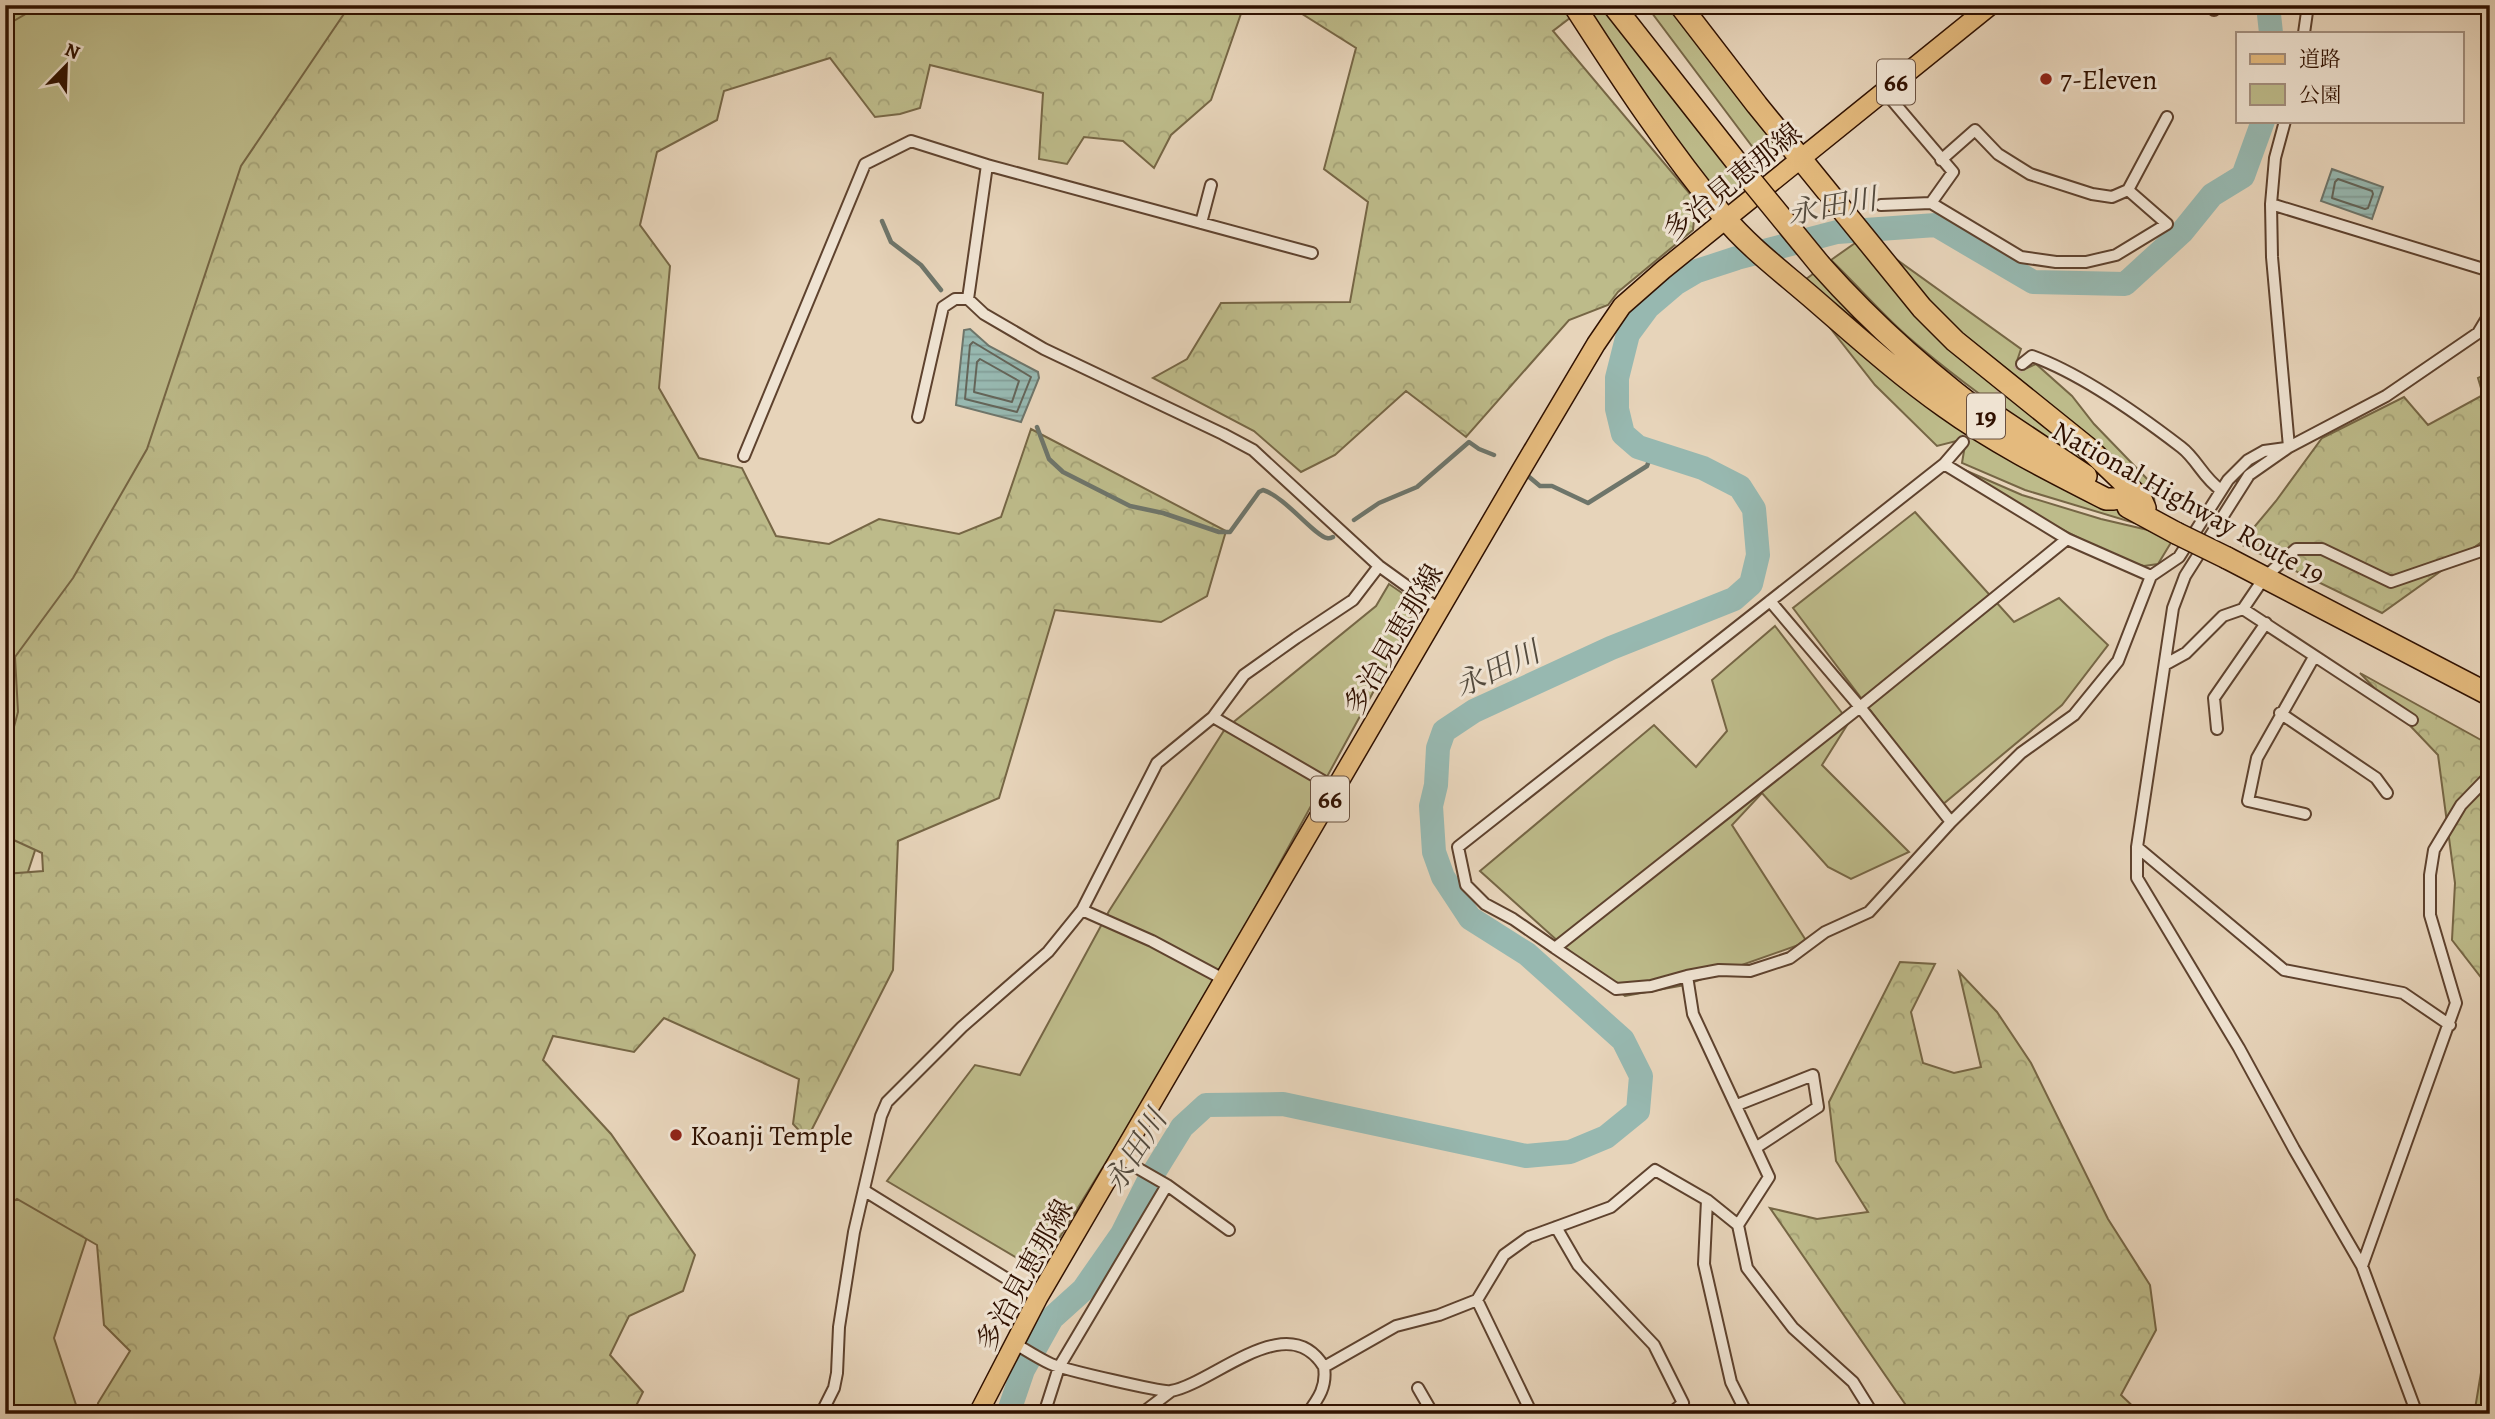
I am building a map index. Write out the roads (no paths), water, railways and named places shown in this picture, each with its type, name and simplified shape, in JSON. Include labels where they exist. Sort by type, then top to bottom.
[{"type":"highway","points":[[1573,5],[1641,108],[1726,219],[1769,261],[1890,366],[1946,408],[2055,473],[2106,499],[2114,499]]},
{"type":"highway","name":"National Highway Route 19","points":[[1613,5],[1875,324],[1920,366],[1963,400],[2042,456],[2114,499],[2228,554],[2490,695]]},
{"type":"highway","name":"National Highway Route 19","points":[[1623,5],[1752,176]]},
{"type":"highway","points":[[1680,5],[1856,229],[1922,308],[1955,341],[2089,449],[2141,499],[2145,508]]},
{"type":"highway","name":"National Highway Route 19","points":[[1824,264],[1900,336],[1993,413],[2096,482],[2145,508],[2178,530]]},
{"type":"highway","name":"National Highway Route 19","points":[[2267,575],[2490,686]]},
{"type":"main road","name":"多治見恵那線","points":[[978,1414],[1017,1345],[1038,1298],[1125,1161],[1225,980],[1440,610],[1596,344],[1622,306],[1991,5]]},
{"type":"street","points":[[2304,32],[2308,5]]},
{"type":"street","points":[[1885,92],[1953,172],[1931,203]]},
{"type":"street","points":[[1941,160],[1975,130],[1998,153],[2030,174],[2092,194],[2112,197],[2128,190],[2167,117]]},
{"type":"street","points":[[2286,122],[2275,158],[2271,204],[2272,257],[2289,447]]},
{"type":"street","points":[[744,456],[865,164],[911,141],[987,165],[1312,253]]},
{"type":"street","points":[[968,299],[987,165]]},
{"type":"street","points":[[1201,223],[1212,186]]},
{"type":"street","points":[[1881,205],[1931,203],[2021,257],[2056,262],[2085,262],[2116,256],[2166,224],[2128,190]]},
{"type":"street","points":[[2271,204],[2490,271]]},
{"type":"street","points":[[918,417],[943,307],[955,299],[968,299],[984,314],[1044,349],[1253,450],[1379,566],[1440,610]]},
{"type":"street","points":[[2417,1414],[2362,1266],[2239,1048],[2137,878],[2137,847],[2173,608],[2185,576],[2249,475],[2289,447],[2386,396],[2478,333],[2490,313]]},
{"type":"street","points":[[2022,364],[2032,356],[2054,364],[2113,399],[2183,449],[2209,481],[2221,490]]},
{"type":"street","points":[[1963,442],[1944,464],[1458,847],[1466,885],[1485,904],[1513,919],[1616,989],[1651,986],[1719,970],[1750,971],[1790,958],[1825,932],[1869,912],[1951,822],[2021,752],[2074,715],[2118,661],[2151,576],[2179,556],[2221,490],[2248,460],[2264,451],[2289,447]]},
{"type":"street","points":[[1944,464],[2067,539],[2151,576]]},
{"type":"street","points":[[1555,948],[2067,539]]},
{"type":"street","points":[[2166,664],[2186,653],[2223,616],[2243,609],[2267,575],[2296,550],[2322,549],[2391,582],[2490,548]]},
{"type":"street","points":[[821,1414],[834,1388],[839,1327],[854,1232],[881,1116],[887,1102],[962,1027],[1048,952],[1082,910],[1157,763],[1213,717],[1244,676],[1353,600],[1379,566]]},
{"type":"street","points":[[1770,601],[1860,707],[1951,822]]},
{"type":"street","points":[[2243,609],[2412,720]]},
{"type":"street","points":[[2217,729],[2214,698],[2266,623]]},
{"type":"street","points":[[2305,814],[2248,801],[2256,758],[2314,657]]},
{"type":"street","points":[[2280,713],[2376,778],[2387,793]]},
{"type":"street","points":[[1213,717],[1337,789]]},
{"type":"street","points":[[2362,1266],[2456,1003],[2430,915],[2430,875],[2434,850],[2461,805],[2490,775]]},
{"type":"street","points":[[2137,847],[2284,970],[2403,992],[2449,1025]]},
{"type":"street","points":[[1082,910],[1152,941],[1225,980]]},
{"type":"street","points":[[1687,976],[1693,1014],[1769,1177],[1738,1225]]},
{"type":"street","points":[[1737,1105],[1813,1075],[1818,1108],[1757,1147]]},
{"type":"street","points":[[1125,1161],[1229,1230]]},
{"type":"street","points":[[1324,1367],[1396,1326],[1439,1315],[1477,1300],[1504,1255],[1529,1237],[1611,1207],[1655,1170],[1707,1200],[1738,1225],[1746,1268],[1793,1328],[1853,1382],[1871,1411],[1864,1414]]},
{"type":"street","points":[[1044,1414],[1055,1366],[1163,1184]]},
{"type":"street","points":[[865,1191],[1038,1298]]},
{"type":"street","points":[[1707,1200],[1704,1264],[1731,1382],[1747,1414]]},
{"type":"street","points":[[1556,1227],[1578,1265],[1654,1345],[1683,1403],[1670,1414]]},
{"type":"street","points":[[1477,1300],[1532,1414]]},
{"type":"street","points":[[1141,1414],[1170,1392],[1215,1372],[1250,1352],[1288,1344],[1318,1356],[1324,1367],[1326,1380],[1320,1398],[1307,1414]]},
{"type":"street","points":[[1017,1345],[1055,1366],[1170,1392]]},
{"type":"street","points":[[1419,1388],[1433,1414]]},
{"type":"water","points":[[2332,169],[2383,187],[2372,219],[2321,201]]},
{"type":"water","points":[[970,329],[989,346],[1038,372],[1039,378],[1021,422],[956,405],[964,330]]},
{"type":"waterway","name":"永田川","points":[[2268,5],[2271,32]]},
{"type":"waterway","name":"永田川","points":[[1008,1414],[1023,1370],[1052,1318],[1083,1290],[1122,1234],[1148,1182],[1182,1127],[1206,1105],[1283,1104],[1526,1156],[1570,1152],[1606,1137],[1638,1111],[1641,1076],[1623,1040],[1527,954],[1470,918],[1443,877],[1434,852],[1431,806],[1436,785],[1438,748],[1444,731],[1474,711],[1611,648],[1734,599],[1751,584],[1758,555],[1754,509],[1740,487],[1703,468],[1638,447],[1623,434],[1617,409],[1617,378],[1628,334],[1648,307],[1675,284],[1697,271],[1737,258],[1837,232],[1936,225],[2033,282],[2125,284],[2182,232],[2212,195],[2243,176],[2263,122]]},
{"type":"waterway","points":[[882,221],[891,242],[921,265],[941,290]]},
{"type":"waterway","points":[[1037,427],[1049,459],[1063,472],[1130,506],[1163,513],[1219,532],[1230,532],[1263,490],[1280,500],[1322,536],[1333,537]]},
{"type":"waterway","points":[[1354,520],[1379,503],[1417,487],[1469,442],[1494,455]]},
{"type":"waterway","points":[[1528,476],[1540,486],[1552,486],[1588,503],[1647,466],[1652,452]]},
{"type":"tunnel","points":[[1963,442],[2022,364]]},
{"type":"place","name":"7-Eleven","points":[[2046,79]]},
{"type":"place","name":"Koanji Temple","points":[[676,1135]]}]
